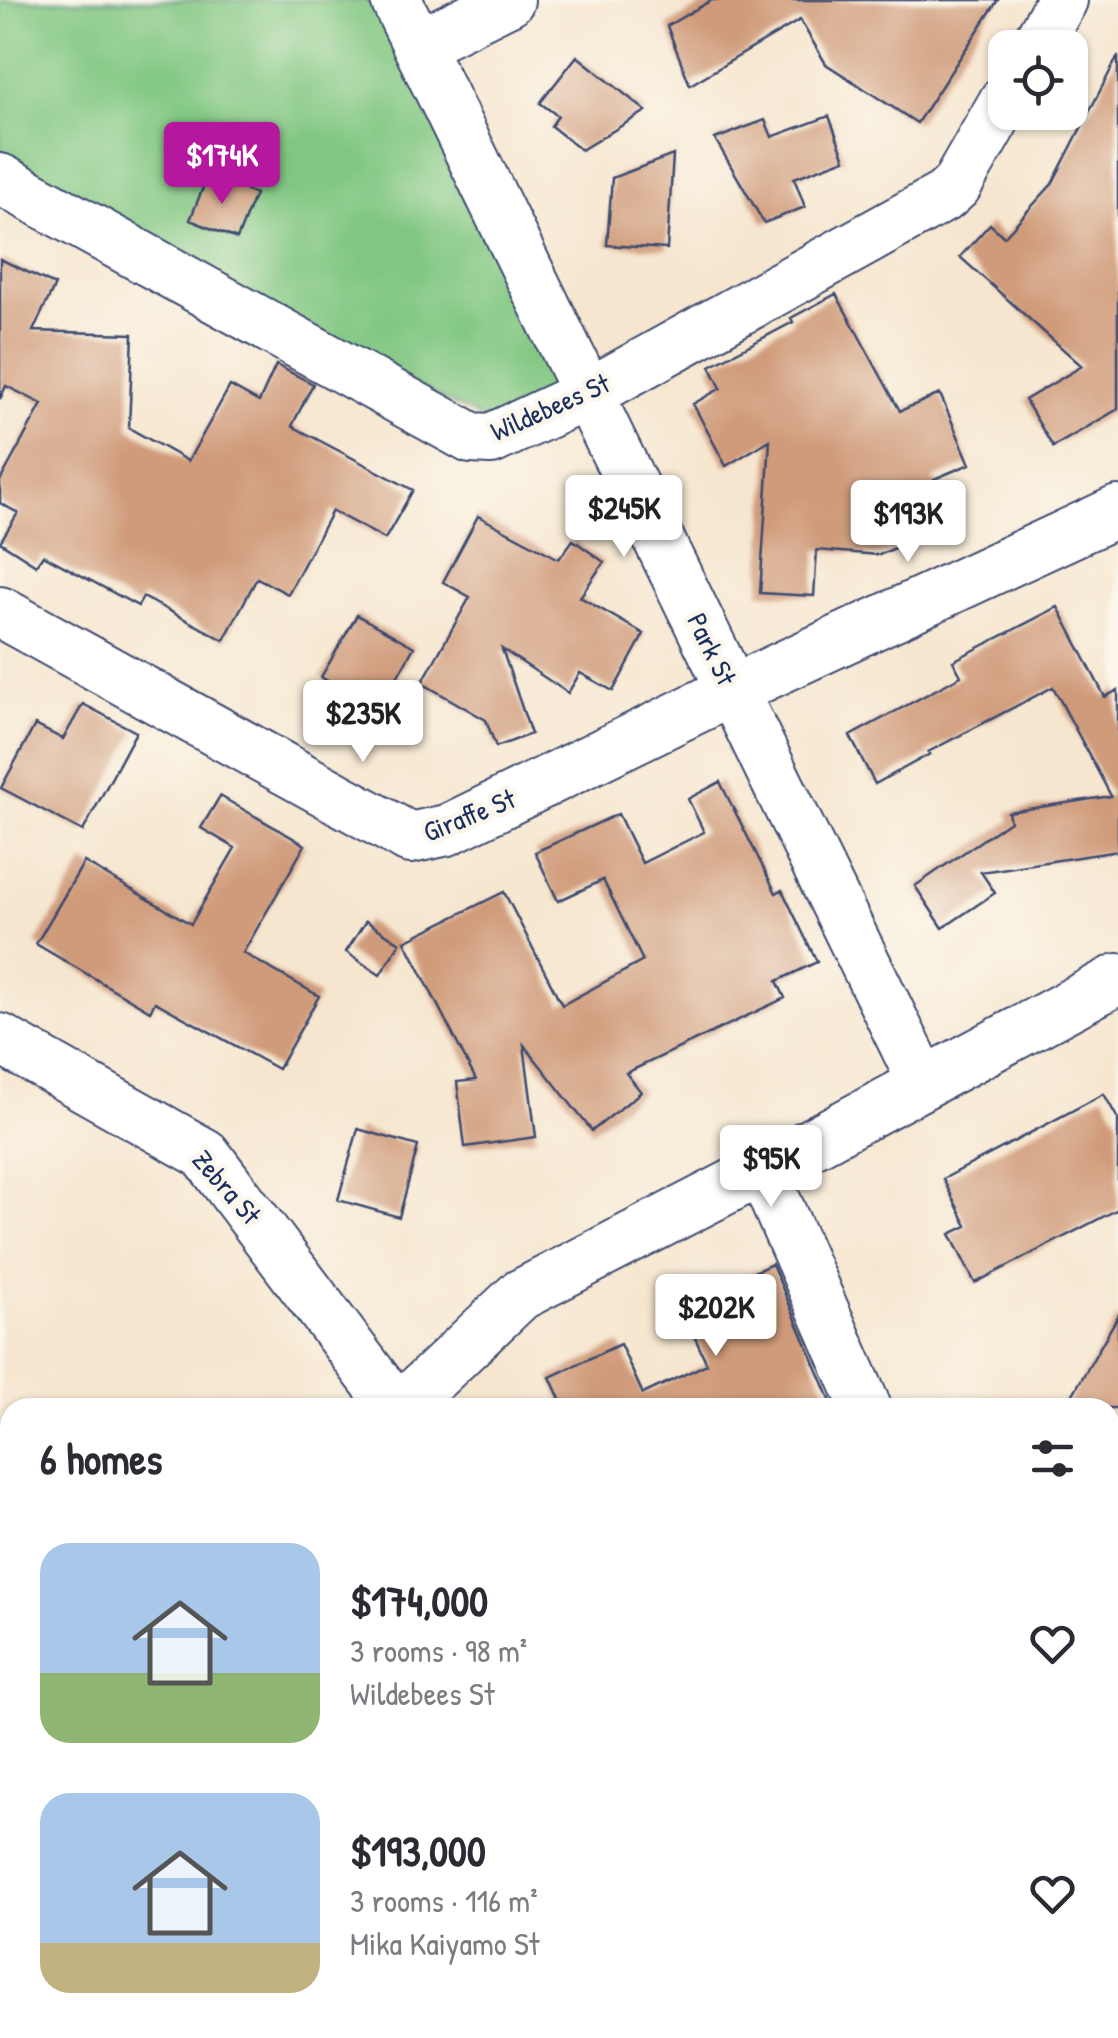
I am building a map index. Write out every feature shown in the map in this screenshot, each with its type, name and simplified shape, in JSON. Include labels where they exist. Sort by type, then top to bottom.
[{"type":"street","name":"Park St","points":[[396,0],[923,1082]]},
{"type":"street","points":[[418,45],[508,0]]},
{"type":"street","points":[[1045,30],[1062,0]]},
{"type":"street","name":"Wildebees St","points":[[0,179],[471,438],[491,439],[588,394],[946,196],[956,186],[988,130]]},
{"type":"street","name":"Giraffe St","points":[[0,612],[410,838],[447,830],[732,690],[1118,511]]},
{"type":"street","points":[[412,1398],[520,1295],[1118,979]]},
{"type":"street","name":"Zebra St","points":[[0,1039],[206,1154],[380,1387],[383,1398]]},
{"type":"street","points":[[762,1170],[862,1398]]},
{"type":"green space","points":[[0,0],[396,0],[588,394],[509,432],[0,179]]},
{"type":"building","points":[[712,0],[998,0],[917,123],[826,64],[800,20],[690,85],[667,26]]},
{"type":"building","points":[[577,56],[646,111],[581,150],[551,126],[558,116],[540,103]]},
{"type":"building","points":[[1118,56],[1118,409],[1053,447],[1025,400],[1082,366],[960,257],[990,224],[1004,237],[1052,184],[1080,130],[1088,130],[1088,114]]},
{"type":"building","points":[[829,116],[845,159],[794,178],[805,207],[764,223],[715,139],[765,120],[772,137]]},
{"type":"building","points":[[673,155],[667,249],[607,245],[612,178]]},
{"type":"building","points":[[208,175],[255,194],[237,239],[190,220]]},
{"type":"building","points":[[0,259],[55,285],[33,331],[133,334],[129,428],[188,461],[230,386],[259,402],[276,365],[313,384],[292,426],[413,490],[385,539],[332,511],[288,594],[257,578],[224,640],[143,597],[138,606],[43,555],[36,565],[0,542],[18,513],[0,503],[0,481],[42,404],[6,386],[0,399]]},
{"type":"building","points":[[836,294],[900,411],[940,394],[970,464],[934,479],[953,523],[879,555],[817,550],[814,596],[760,593],[770,440],[726,466],[693,404],[721,388],[710,366]]},
{"type":"building","points":[[478,516],[559,559],[573,540],[604,562],[580,597],[644,634],[613,691],[580,673],[568,693],[502,649],[531,734],[496,747],[486,720],[422,683],[470,597],[443,582]]},
{"type":"building","points":[[1058,607],[1105,697],[1118,690],[1118,851],[981,872],[995,893],[943,928],[915,886],[1010,821],[1008,812],[1111,796],[1053,687],[875,784],[850,736],[961,676],[953,661]]},
{"type":"building","points":[[357,615],[414,647],[378,711],[321,677]]},
{"type":"building","points":[[83,704],[136,732],[83,831],[1,788],[35,725],[63,739]]},
{"type":"building","points":[[720,782],[776,893],[782,890],[817,962],[777,981],[785,998],[626,1073],[641,1092],[592,1131],[524,1045],[536,1137],[465,1147],[457,1082],[476,1080],[405,941],[504,892],[562,1005],[643,961],[603,880],[558,901],[535,852],[618,814],[642,863],[704,832],[688,799]]},
{"type":"building","points":[[220,796],[305,845],[243,953],[319,996],[278,1069],[155,1002],[150,1011],[36,944],[84,862],[191,924],[235,848],[201,828]]},
{"type":"building","points":[[366,921],[400,943],[380,975],[346,952]]},
{"type":"building","points":[[1104,1094],[1118,1119],[1118,1209],[975,1283],[950,1234],[967,1226],[943,1179]]},
{"type":"building","points":[[358,1129],[418,1146],[399,1217],[338,1200]]},
{"type":"building","points":[[772,1264],[830,1398],[559,1398],[550,1377],[620,1344],[643,1394],[707,1364],[680,1305]]},
{"type":"building","points":[[1118,1316],[1118,1398],[1071,1398]]}]
